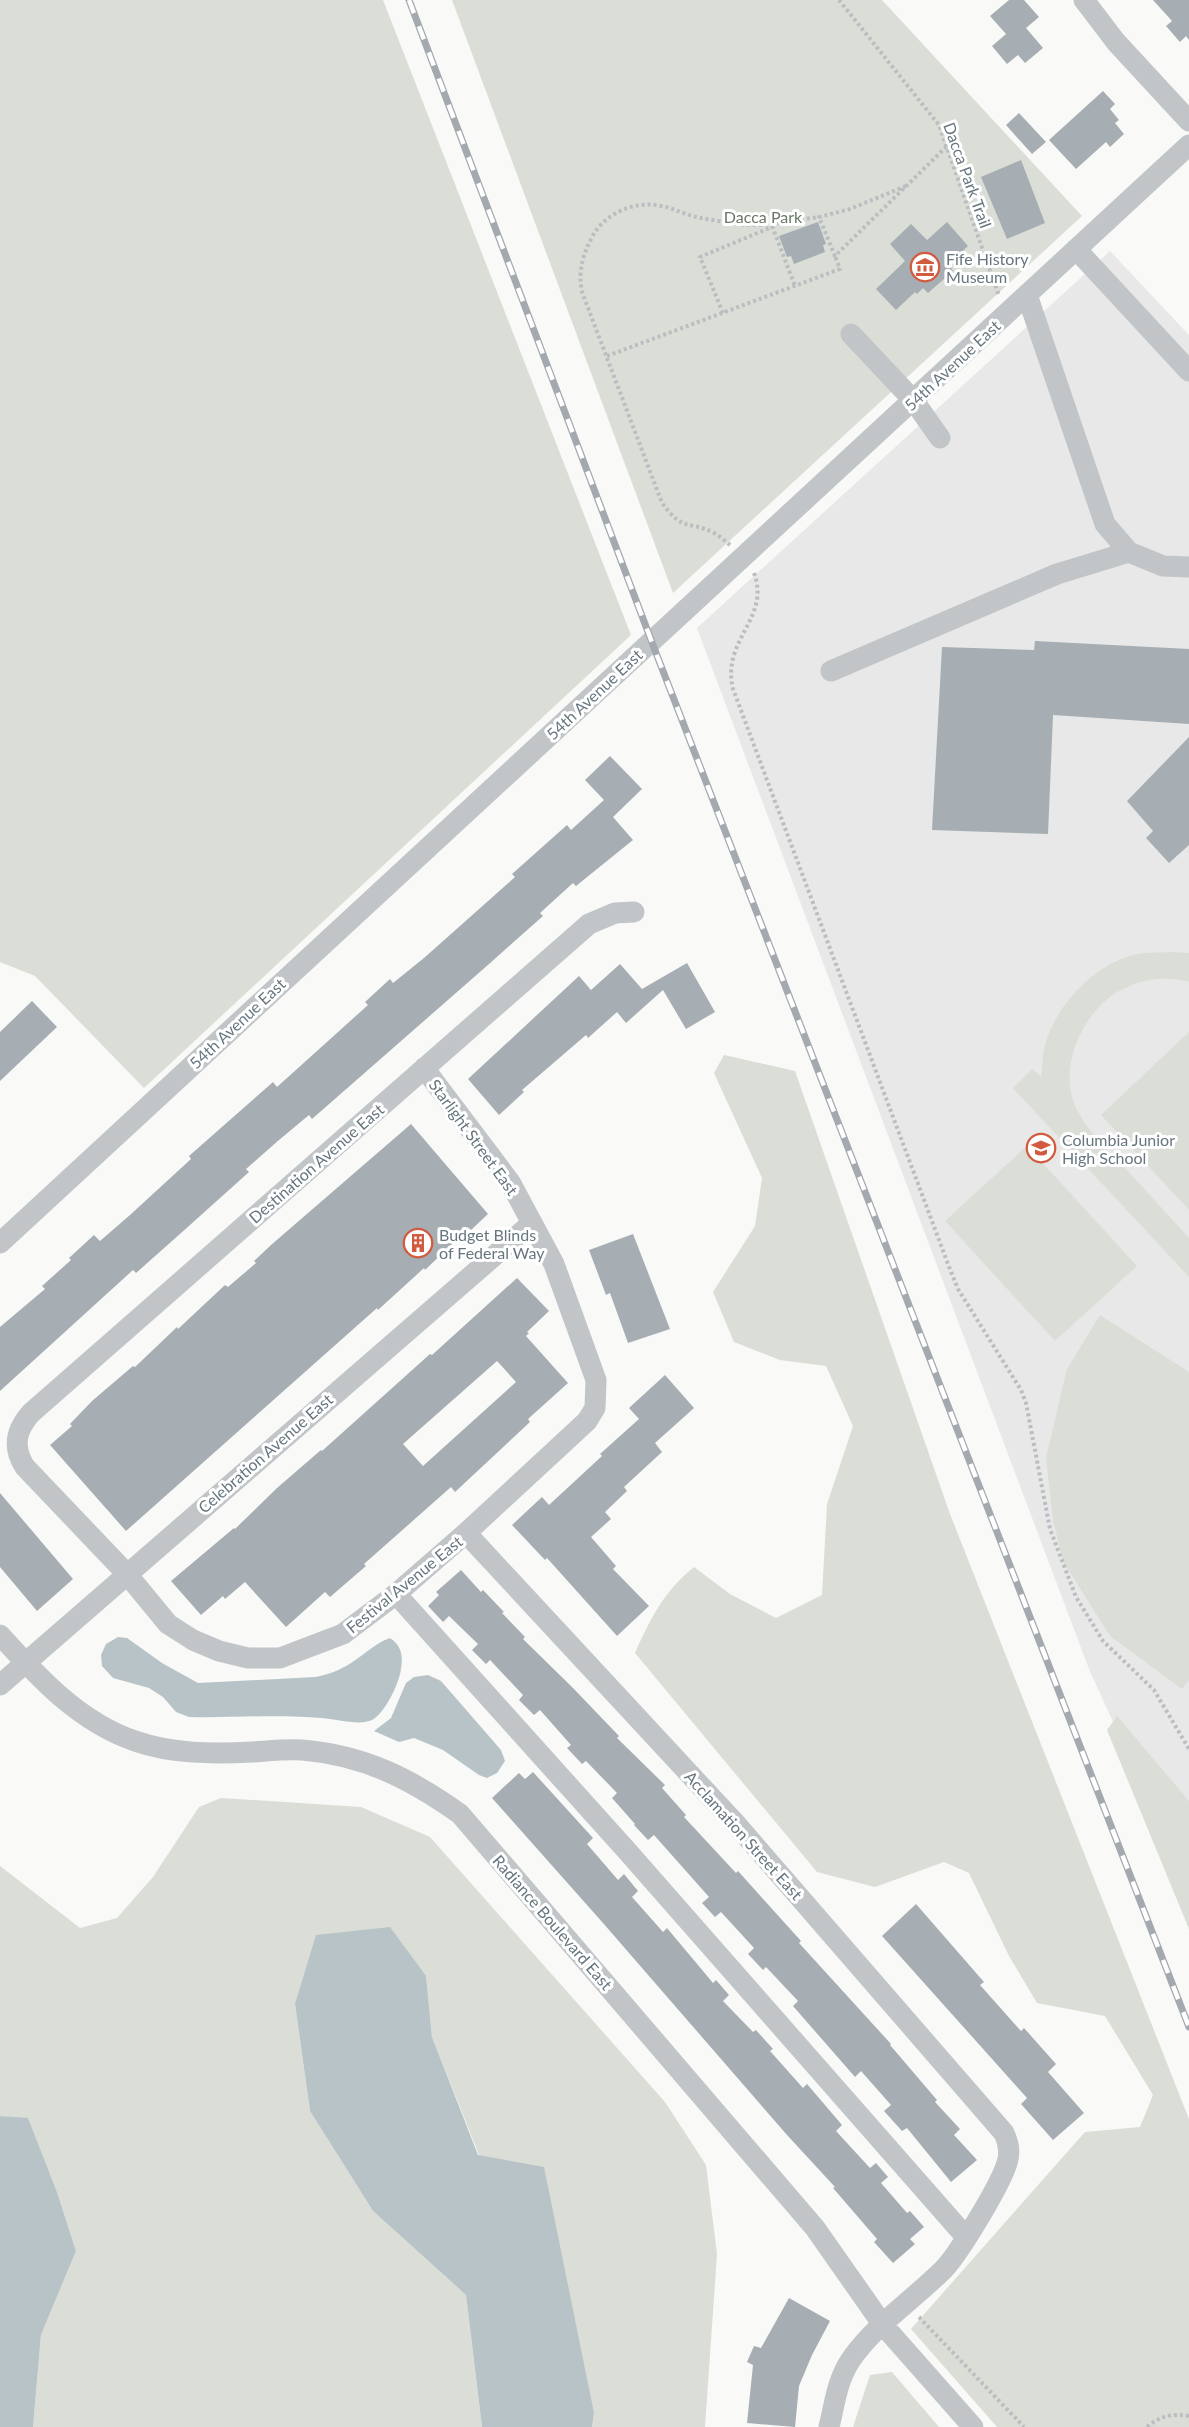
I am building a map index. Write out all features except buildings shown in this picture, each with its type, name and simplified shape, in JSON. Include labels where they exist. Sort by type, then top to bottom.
[{"type":"street","points":[[1084,0],[1116,42],[1189,121]]},
{"type":"street","name":"54th Avenue East","points":[[0,1243],[1189,145]]},
{"type":"street","points":[[1076,249],[1189,371]]},
{"type":"street","points":[[1027,295],[1105,524],[1129,552],[1163,567],[1189,567]]},
{"type":"street","points":[[851,334],[914,401],[939,438]]},
{"type":"street","points":[[831,671],[1057,574],[1129,552]]},
{"type":"street","name":"Destination Avenue East","points":[[17,1439],[22,1423],[31,1413],[589,924],[615,913],[634,912]]},
{"type":"street","name":"Starlight Street East","points":[[424,1068],[510,1182],[554,1264],[596,1380],[595,1408]]},
{"type":"street","name":"Celebration Avenue East","points":[[0,1685],[126,1573],[532,1223]]},
{"type":"street","name":"Festival Avenue East","points":[[17,1439],[16,1448],[25,1467],[126,1573],[168,1624],[193,1640],[248,1658],[280,1658],[343,1634],[396,1594],[466,1533],[586,1421],[595,1408]]},
{"type":"street","name":"Acclamation Street East","points":[[466,1533],[736,1824],[1004,2133],[1010,2146],[1002,2178],[966,2237]]},
{"type":"street","points":[[396,1594],[628,1852],[966,2237],[945,2267],[853,2356],[840,2376],[830,2427]]},
{"type":"street","name":"Radiance Boulevard East","points":[[0,1635],[60,1698],[97,1723],[134,1741],[186,1753],[300,1750],[349,1756],[393,1773],[425,1789],[460,1814],[815,2228],[883,2325],[973,2427]]},
{"type":"path","name":"Dacca Park Trail","points":[[839,0],[939,125],[1006,315]]},
{"type":"path","points":[[835,256],[946,147]]},
{"type":"path","points":[[906,186],[850,208],[819,217],[771,225],[748,225],[694,216],[660,206],[641,205],[627,208],[603,223],[593,234],[587,246],[579,278],[662,503],[682,525],[713,532],[734,547],[752,567],[759,587],[757,606],[733,655],[730,675],[733,689],[958,1289],[1021,1390],[1026,1403],[1050,1529],[1076,1597],[1102,1641],[1154,1690],[1189,1749]]},
{"type":"path","points":[[607,356],[840,269],[819,217]]},
{"type":"path","points":[[771,225],[795,286]]},
{"type":"path","points":[[723,313],[700,257],[771,225]]},
{"type":"path","points":[[916,2315],[924,2320],[1024,2427]]},
{"type":"path","points":[[1147,2427],[1157,2419],[1171,2414],[1189,2416]]},
{"type":"shaded area","name":"Columbia Junior High School","points":[[1110,251],[1189,335],[1189,1889],[1089,1669],[697,628]]},
{"type":"shaded area","points":[[118,1637],[127,1638],[162,1663],[198,1683],[315,1677],[335,1672],[390,1638],[399,1648],[402,1664],[391,1698],[377,1716],[367,1722],[289,1716],[189,1717],[176,1712],[163,1697],[149,1688],[113,1678],[102,1666],[101,1655],[106,1644]]},
{"type":"shaded area","points":[[428,1675],[441,1681],[501,1750],[505,1761],[497,1773],[487,1778],[443,1750],[414,1738],[399,1742],[374,1731],[391,1718],[406,1683],[414,1677]]},
{"type":"shaded area","points":[[390,1927],[426,1976],[432,2037],[478,2155],[544,2167],[594,2413],[592,2427],[482,2427],[466,2295],[373,2211],[310,2111],[295,2004],[316,1935]]},
{"type":"shaded area","points":[[0,2116],[28,2118],[57,2192],[76,2251],[41,2335],[33,2427],[0,2427]]},
{"type":"green space","points":[[0,0],[383,0],[631,635],[144,1088],[35,976],[0,962]]},
{"type":"green space","name":"Dacca Park","points":[[452,0],[882,0],[1082,216],[673,593]]},
{"type":"green space","points":[[1189,953],[1189,982],[1167,979],[1144,981],[1123,989],[1104,1002],[1085,1025],[1078,1038],[1070,1067],[1070,1082],[1077,1110],[1087,1127],[1189,1238],[1189,1277],[1013,1088],[1032,1069],[1041,1077],[1044,1049],[1058,1015],[1079,988],[1092,976],[1121,959],[1137,954]]},
{"type":"green space","points":[[1189,1032],[1189,1210],[1101,1115]]},
{"type":"green space","points":[[724,1055],[795,1071],[950,1514],[1189,2119],[1189,2427],[997,2427],[911,2329],[1085,2132],[1140,2127],[1153,2095],[1105,2016],[1037,2003],[1009,1956],[969,1873],[944,1862],[875,1887],[817,1872],[635,1653],[659,1606],[675,1585],[694,1567],[730,1594],[776,1618],[822,1595],[827,1504],[853,1426],[826,1366],[780,1360],[734,1342],[713,1292],[755,1226],[762,1178],[714,1073]]},
{"type":"green space","points":[[1027,1146],[1137,1266],[1055,1341],[945,1221]]},
{"type":"green space","points":[[1100,1315],[1189,1372],[1189,1680],[1182,1689],[1110,1636],[1063,1561],[1053,1520],[1046,1458],[1067,1369]]},
{"type":"green space","points":[[1117,1716],[1189,1801],[1189,1929],[1107,1730]]},
{"type":"green space","points":[[221,1798],[361,1807],[430,1837],[665,2102],[706,2165],[717,2254],[705,2427],[592,2427],[594,2413],[479,2155],[432,2037],[426,1976],[295,2004],[310,2111],[373,2211],[466,2295],[482,2427],[33,2427],[41,2335],[76,2251],[57,2192],[28,2119],[0,2116],[0,1866],[80,1928],[117,1918],[153,1877],[199,1807]]},
{"type":"green space","points":[[892,2372],[939,2427],[853,2427],[870,2375]]},
{"type":"railway","points":[[409,0],[656,653],[1189,2027]]},
{"type":"place","name":"Fife History Museum","points":[[925,267]]},
{"type":"place","name":"Columbia Junior High School","points":[[1041,1148]]},
{"type":"place","name":"Budget Blinds of Federal Way","points":[[418,1243]]}]
